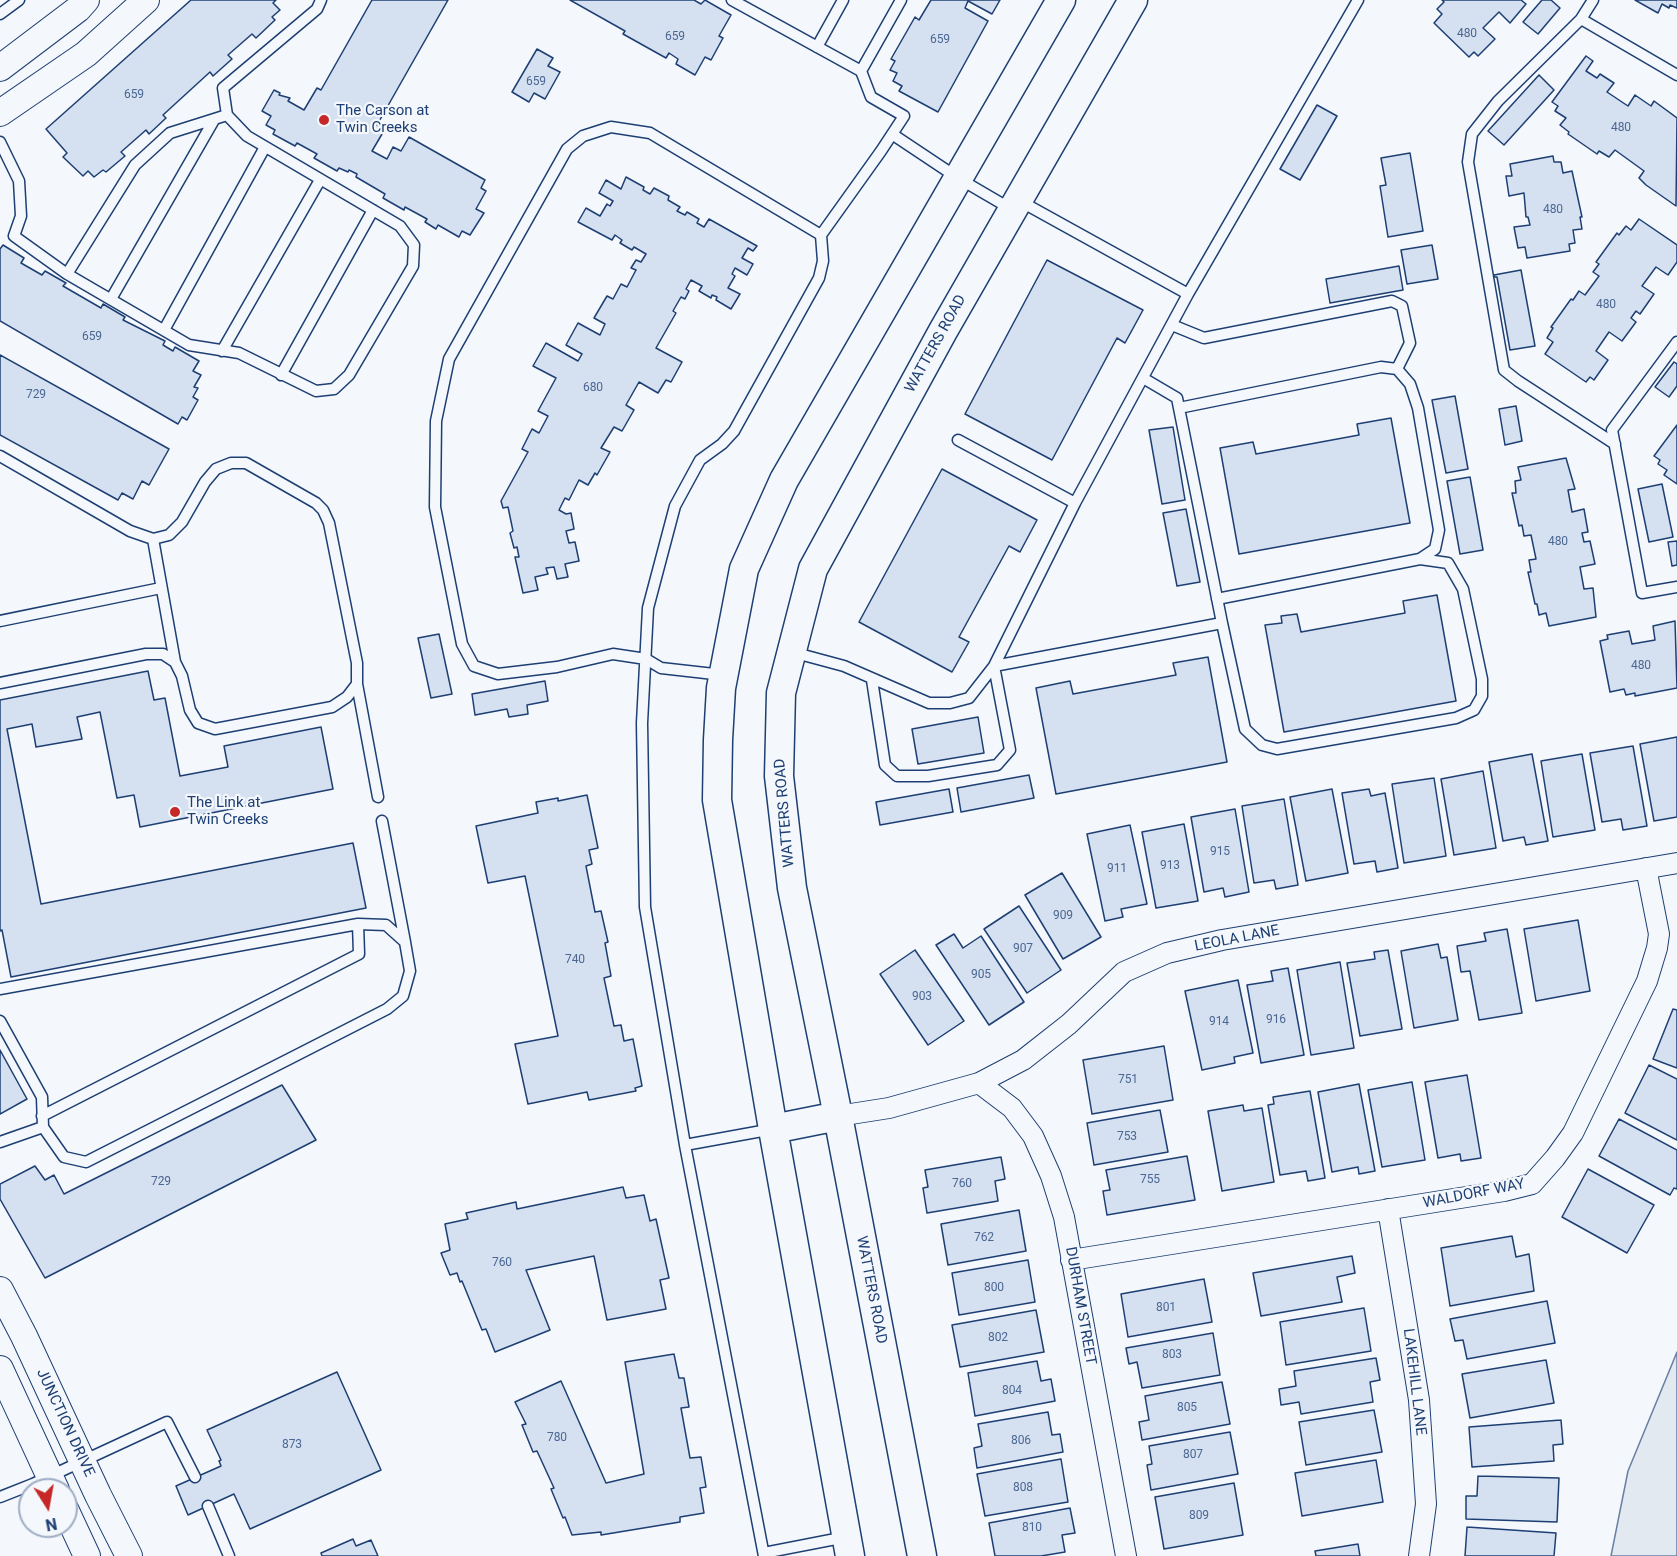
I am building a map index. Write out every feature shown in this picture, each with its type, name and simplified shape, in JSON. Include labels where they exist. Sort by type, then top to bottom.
[{"type":"main road","points":[[848,1546],[717,800],[718,740],[723,675],[744,569],[784,480],[1061,0]]},
{"type":"main road","name":"WATTERS ROAD","points":[[922,1556],[792,888],[779,776],[782,693],[813,569],[1015,205],[1133,0]]},
{"type":"main road","points":[[773,1129],[838,1116]]},
{"type":"street","points":[[0,68],[78,9],[86,0]]},
{"type":"street","points":[[0,113],[86,54],[146,0]]},
{"type":"street","name":"LEOLA LANE","points":[[838,1116],[889,1108],[979,1083],[1023,1060],[1069,1024],[1124,972],[1167,953],[1234,938],[1677,862]]},
{"type":"street","name":"WALDORF WAY","points":[[1071,1260],[1504,1191],[1532,1184],[1573,1133],[1647,981],[1659,934],[1646,868]]},
{"type":"street","name":"DURHAM STREET","points":[[979,1083],[1012,1108],[1033,1136],[1051,1176],[1064,1217],[1126,1556]]},
{"type":"street","name":"LAKEHILL LANE","points":[[1388,1209],[1419,1400],[1426,1504],[1419,1556]]},
{"type":"street","name":"JUNCTION DRIVE","points":[[0,1290],[129,1556]]},
{"type":"street","points":[[0,1369],[51,1478]]},
{"type":"street","points":[[78,1537],[87,1556]]},
{"type":"lane","points":[[0,14],[19,0]]},
{"type":"lane","points":[[0,142],[19,182],[21,216],[14,236],[67,274],[189,345],[239,353],[316,391],[334,389],[349,375],[414,266],[414,245],[400,226],[247,136],[227,115],[224,88],[317,9],[321,0]]},
{"type":"lane","points":[[732,0],[861,71],[871,97],[904,116],[821,235],[823,261],[819,278],[734,431],[722,444],[700,460],[675,506],[648,608],[642,723],[645,907],[685,1145],[764,1554],[848,1546]]},
{"type":"lane","points":[[817,47],[843,0]]},
{"type":"lane","points":[[861,71],[902,0]]},
{"type":"lane","points":[[792,652],[844,666],[929,704],[950,703],[969,698],[994,666],[1076,503],[1188,294],[1358,0]]},
{"type":"lane","points":[[1593,0],[1581,20],[1498,101],[1472,134],[1468,162],[1504,370],[1615,444]]},
{"type":"lane","points":[[1581,20],[1677,75]]},
{"type":"lane","points":[[67,274],[135,165],[170,133],[227,115]]},
{"type":"lane","points":[[111,300],[213,120]]},
{"type":"lane","points":[[723,675],[661,668],[646,659],[613,654],[557,667],[498,674],[474,666],[462,644],[435,507],[436,421],[449,358],[567,149],[583,136],[611,127],[650,132],[821,235]]},
{"type":"lane","points":[[892,134],[958,178],[1188,294]]},
{"type":"lane","points":[[164,330],[266,147]]},
{"type":"lane","points":[[222,351],[320,180]]},
{"type":"lane","points":[[281,375],[373,210]]},
{"type":"lane","points":[[1172,325],[1204,338],[1392,301],[1402,306],[1410,343],[1397,369]]},
{"type":"lane","points":[[1677,342],[1612,430],[1642,593],[1677,587]]},
{"type":"lane","points":[[1179,408],[1381,367],[1397,369],[1410,384],[1418,408],[1440,530],[1435,549],[1420,559]]},
{"type":"lane","points":[[1143,378],[1178,398],[1217,599],[1245,729],[1262,745],[1277,749],[1456,718],[1474,710],[1482,696],[1482,679],[1463,589],[1448,563],[1420,559],[1217,599]]},
{"type":"lane","points":[[958,440],[1076,503]]},
{"type":"lane","points":[[0,456],[130,531],[153,539],[169,535],[182,522],[210,476],[216,470],[231,463],[246,463],[316,503],[323,510],[329,523],[357,663],[357,684],[378,798]]},
{"type":"lane","points":[[153,539],[175,662],[182,676],[190,710],[198,723],[215,729],[332,707],[347,698],[357,684]]},
{"type":"lane","points":[[0,621],[162,588]]},
{"type":"lane","points":[[994,666],[1222,622]]},
{"type":"lane","points":[[0,683],[146,654],[163,654],[175,662]]},
{"type":"lane","points":[[872,680],[885,765],[897,777],[928,776],[997,765],[1010,750],[994,666]]},
{"type":"lane","points":[[0,1021],[42,1097],[43,1122],[64,1157],[86,1162],[387,1009],[403,996],[410,971],[382,821]]},
{"type":"lane","points":[[0,989],[358,924],[386,925],[405,942]]},
{"type":"lane","points":[[0,1142],[43,1122],[359,954],[358,924]]},
{"type":"lane","points":[[685,1145],[773,1129]]},
{"type":"lane","points":[[60,1478],[83,1461],[167,1422],[195,1477]]},
{"type":"lane","points":[[0,1497],[18,1492]]},
{"type":"lane","points":[[208,1506],[229,1556]]},
{"type":"shaded area","points":[[1677,1352],[1677,1556],[1611,1556],[1628,1471]]},
{"type":"building","points":[[191,0],[276,0],[273,3],[280,10],[272,17],[275,20],[256,38],[252,34],[228,55],[232,59],[213,76],[210,72],[163,115],[166,118],[149,134],[146,130],[121,152],[125,156],[106,172],[103,170],[94,177],[88,171],[83,176],[63,157],[67,153],[46,129]]},
{"type":"building","name":"The Carson at Twin Creeks","points":[[372,0],[448,0],[377,125],[385,129],[372,151],[387,159],[393,147],[401,151],[409,137],[485,180],[481,188],[486,191],[476,209],[484,213],[470,235],[462,231],[459,237],[438,225],[436,229],[425,222],[427,219],[383,198],[385,194],[356,177],[357,174],[339,168],[337,171],[314,158],[317,154],[297,143],[295,146],[273,134],[275,130],[266,125],[271,116],[262,111],[274,90],[280,93],[279,95],[290,98],[288,101],[304,110],[317,88],[321,90]]},
{"type":"building","points":[[570,0],[694,0],[701,4],[705,0],[731,15],[719,36],[723,38],[711,60],[705,57],[695,75],[676,64],[678,59],[669,53],[666,58],[623,34],[625,31]]},
{"type":"building","points":[[931,0],[1000,0],[992,14],[968,1],[965,8],[988,21],[938,112],[899,91],[902,86],[893,81],[897,73],[890,70],[895,61],[891,59],[915,17],[919,20]]},
{"type":"building","points":[[1442,0],[1521,0],[1526,4],[1510,23],[1499,12],[1483,28],[1495,39],[1478,56],[1474,52],[1469,57],[1434,23],[1442,14],[1437,9],[1444,2]]},
{"type":"building","points":[[1542,0],[1551,0],[1560,8],[1538,34],[1523,22]]},
{"type":"building","points":[[1635,0],[1677,0],[1677,8],[1670,5],[1669,8],[1662,4],[1658,13]]},
{"type":"building","points":[[537,49],[553,58],[548,66],[560,72],[545,99],[534,93],[529,102],[512,92]]},
{"type":"building","points":[[1586,56],[1593,61],[1586,71],[1597,78],[1600,74],[1614,83],[1607,92],[1628,106],[1635,95],[1651,106],[1654,101],[1677,118],[1676,206],[1646,185],[1639,178],[1644,171],[1615,150],[1609,157],[1599,151],[1597,154],[1568,134],[1569,132],[1560,125],[1566,118],[1555,111],[1558,106],[1552,102]]},
{"type":"building","points":[[1539,75],[1554,90],[1504,145],[1488,131]]},
{"type":"building","points":[[1317,105],[1337,116],[1300,180],[1280,169]]},
{"type":"building","points":[[1410,153],[1423,231],[1388,237],[1380,186],[1386,185],[1381,158]]},
{"type":"building","points":[[1553,156],[1554,162],[1561,162],[1563,173],[1572,171],[1582,217],[1580,217],[1582,229],[1573,230],[1575,243],[1569,244],[1570,251],[1527,258],[1525,247],[1518,248],[1514,227],[1530,225],[1526,217],[1524,193],[1509,196],[1506,176],[1512,176],[1510,164]]},
{"type":"building","points":[[626,177],[644,187],[643,190],[650,194],[654,188],[669,196],[668,200],[680,207],[677,211],[685,215],[687,212],[699,219],[697,223],[704,227],[709,219],[757,246],[753,251],[748,248],[742,258],[753,264],[747,275],[735,268],[732,274],[735,276],[728,288],[740,294],[731,309],[716,300],[717,297],[712,295],[711,298],[699,291],[702,286],[691,280],[686,289],[689,291],[685,299],[681,297],[673,311],[676,313],[656,348],[682,362],[671,382],[666,380],[658,393],[639,382],[626,405],[634,410],[622,431],[614,427],[601,448],[610,452],[597,475],[595,473],[588,485],[579,480],[569,500],[565,498],[559,510],[566,514],[571,513],[574,529],[566,531],[569,543],[575,542],[579,561],[565,564],[568,577],[557,579],[554,567],[546,568],[548,574],[535,577],[538,590],[523,593],[515,557],[519,557],[517,547],[514,548],[510,533],[513,531],[508,507],[503,508],[501,501],[528,452],[522,449],[532,429],[539,433],[548,416],[538,411],[556,378],[533,366],[546,343],[578,361],[582,354],[566,345],[578,323],[600,335],[605,324],[594,318],[607,296],[613,299],[621,284],[627,287],[636,270],[631,268],[636,260],[641,262],[646,254],[620,243],[622,240],[615,235],[612,240],[578,222],[586,208],[600,216],[607,204],[610,206],[613,201],[599,193],[606,180],[621,189]]},
{"type":"building","points":[[1639,219],[1677,245],[1677,262],[1668,275],[1656,267],[1642,286],[1654,294],[1640,314],[1636,311],[1631,318],[1636,322],[1622,341],[1609,332],[1596,351],[1608,360],[1594,380],[1590,377],[1586,382],[1545,354],[1553,342],[1547,338],[1553,328],[1551,327],[1571,299],[1573,300],[1579,291],[1585,295],[1599,276],[1593,272],[1599,264],[1596,262],[1617,233],[1619,235],[1626,226],[1631,230]]},
{"type":"building","points":[[3,245],[24,258],[21,263],[42,275],[45,271],[66,283],[63,286],[101,308],[103,304],[125,317],[123,320],[165,341],[163,345],[173,351],[175,347],[199,361],[193,371],[201,375],[194,387],[198,388],[193,397],[198,400],[187,420],[182,417],[178,424],[0,321],[0,249]]},
{"type":"building","points":[[1432,245],[1438,279],[1407,284],[1401,250]]},
{"type":"building","points":[[1047,260],[1143,310],[1125,343],[1117,338],[1052,460],[965,414]]},
{"type":"building","points":[[1399,266],[1403,290],[1330,303],[1326,279]]},
{"type":"building","points":[[1521,270],[1535,346],[1510,350],[1497,277],[1494,275]]},
{"type":"building","points":[[0,355],[169,449],[149,485],[142,481],[133,499],[122,493],[118,500],[0,435]]},
{"type":"building","points":[[1674,362],[1677,364],[1677,386],[1669,397],[1655,387]]},
{"type":"building","points":[[1455,396],[1468,469],[1446,473],[1432,400]]},
{"type":"building","points":[[1516,406],[1522,441],[1505,445],[1499,409]]},
{"type":"building","points":[[1391,418],[1410,523],[1239,554],[1220,448],[1253,442],[1256,454],[1359,435],[1357,424]]},
{"type":"building","points":[[1677,425],[1677,484],[1664,475],[1667,470],[1658,464],[1660,460],[1654,456]]},
{"type":"building","points":[[1173,427],[1185,500],[1162,504],[1149,430]]},
{"type":"building","points":[[1566,458],[1575,489],[1568,490],[1572,512],[1584,509],[1588,532],[1582,533],[1584,542],[1590,541],[1595,564],[1580,567],[1584,589],[1593,588],[1596,617],[1549,626],[1546,613],[1539,615],[1537,604],[1535,604],[1528,572],[1531,572],[1529,560],[1536,559],[1531,535],[1524,536],[1522,525],[1519,526],[1512,493],[1516,493],[1515,481],[1521,480],[1518,467]]},
{"type":"building","points":[[942,469],[1037,520],[1020,552],[1009,546],[959,637],[969,642],[952,672],[859,622]]},
{"type":"building","points":[[1470,477],[1483,550],[1460,554],[1447,481]]},
{"type":"building","points":[[1662,484],[1673,537],[1649,542],[1638,489]]},
{"type":"building","points":[[1186,509],[1200,582],[1177,586],[1163,513]]},
{"type":"building","points":[[1677,541],[1677,565],[1672,566],[1668,542]]},
{"type":"building","points":[[1437,595],[1456,701],[1284,732],[1265,625],[1282,623],[1281,616],[1297,614],[1301,632],[1405,613],[1403,601]]},
{"type":"building","points":[[1675,621],[1677,688],[1635,696],[1635,693],[1626,695],[1624,689],[1610,692],[1600,641],[1608,639],[1607,635],[1629,631],[1632,644],[1655,640],[1653,626]]},
{"type":"building","points":[[439,634],[452,694],[431,698],[418,638]]},
{"type":"building","points":[[1208,657],[1227,762],[1056,794],[1036,688],[1070,681],[1073,694],[1176,675],[1173,663]]},
{"type":"building","name":"The Link at Twin Creeks","points":[[148,671],[154,700],[165,698],[180,776],[228,767],[224,746],[321,727],[333,789],[140,827],[134,795],[117,798],[100,712],[77,717],[82,739],[36,747],[32,724],[7,729],[41,904],[353,843],[366,908],[11,977],[2,930],[0,931],[0,700]]},
{"type":"building","points":[[545,681],[548,701],[527,705],[528,714],[509,717],[507,709],[475,715],[472,694]]},
{"type":"building","points":[[978,717],[984,753],[918,764],[912,729]]},
{"type":"building","points":[[1677,737],[1677,817],[1654,821],[1640,744]]},
{"type":"building","points":[[1633,746],[1647,826],[1623,830],[1621,819],[1602,822],[1590,753]]},
{"type":"building","points":[[1532,754],[1548,841],[1526,845],[1524,837],[1503,841],[1489,762]]},
{"type":"building","points":[[1582,754],[1595,830],[1553,837],[1541,761]]},
{"type":"building","points":[[1483,771],[1496,848],[1454,855],[1441,779]]},
{"type":"building","points":[[1029,775],[1034,798],[961,812],[957,788]]},
{"type":"building","points":[[1434,778],[1446,856],[1404,863],[1392,784]]},
{"type":"building","points":[[949,789],[953,812],[880,825],[876,802]]},
{"type":"building","points":[[1332,789],[1348,873],[1306,881],[1290,797]]},
{"type":"building","points":[[1369,789],[1371,796],[1385,793],[1398,868],[1377,872],[1375,861],[1354,864],[1342,793]]},
{"type":"building","points":[[587,795],[598,848],[589,850],[592,864],[586,866],[595,912],[601,911],[608,942],[605,943],[611,976],[604,978],[614,1026],[621,1025],[624,1041],[633,1039],[642,1086],[635,1088],[636,1091],[589,1100],[587,1092],[528,1104],[515,1044],[558,1036],[525,876],[488,883],[476,826],[538,813],[536,802],[558,798],[558,801]]},
{"type":"building","points":[[1284,799],[1298,885],[1276,889],[1274,880],[1254,883],[1242,806]]},
{"type":"building","points":[[1235,809],[1249,892],[1225,897],[1223,888],[1204,892],[1191,817]]},
{"type":"building","points":[[1184,824],[1198,901],[1156,908],[1142,832]]},
{"type":"building","points":[[1130,825],[1147,904],[1121,909],[1123,917],[1105,921],[1087,834]]},
{"type":"building","points":[[1062,873],[1101,937],[1063,959],[1025,895]]},
{"type":"building","points":[[1019,906],[1061,970],[1027,993],[984,929]]},
{"type":"building","points":[[1578,920],[1590,991],[1536,1001],[1524,929]]},
{"type":"building","points":[[1507,929],[1522,1013],[1479,1020],[1470,971],[1461,972],[1457,946],[1486,941],[1484,933]]},
{"type":"building","points":[[954,934],[963,948],[981,936],[1024,1002],[989,1025],[936,945]]},
{"type":"building","points":[[1438,944],[1441,958],[1447,957],[1458,1020],[1414,1028],[1401,951]]},
{"type":"building","points":[[915,950],[964,1021],[928,1045],[880,974]]},
{"type":"building","points":[[1388,950],[1402,1029],[1360,1036],[1347,963],[1375,959],[1374,952]]},
{"type":"building","points":[[1340,962],[1354,1048],[1311,1055],[1297,970]]},
{"type":"building","points":[[1288,968],[1304,1055],[1261,1063],[1247,985],[1273,981],[1271,971]]},
{"type":"building","points":[[1238,980],[1253,1053],[1234,1057],[1235,1063],[1202,1070],[1185,991]]},
{"type":"building","points":[[1673,1009],[1677,1010],[1677,1068],[1653,1059]]},
{"type":"building","points":[[1164,1046],[1173,1100],[1092,1114],[1083,1060]]},
{"type":"building","points":[[0,1050],[27,1099],[0,1114]]},
{"type":"building","points":[[1649,1065],[1677,1079],[1677,1140],[1625,1113]]},
{"type":"building","points":[[1467,1075],[1481,1158],[1461,1161],[1460,1154],[1438,1158],[1425,1082]]},
{"type":"building","points":[[1412,1082],[1425,1160],[1382,1167],[1368,1090]]},
{"type":"building","points":[[1359,1084],[1375,1171],[1359,1174],[1358,1167],[1332,1172],[1318,1092]]},
{"type":"building","points":[[282,1085],[316,1140],[45,1278],[0,1199],[0,1184],[35,1166],[45,1180],[54,1175],[64,1194]]},
{"type":"building","points":[[1310,1091],[1325,1178],[1308,1181],[1306,1171],[1280,1175],[1268,1105],[1274,1104],[1273,1097]]},
{"type":"building","points":[[1243,1105],[1244,1111],[1262,1108],[1274,1182],[1222,1191],[1208,1111]]},
{"type":"building","points":[[1160,1110],[1168,1152],[1094,1165],[1087,1123]]},
{"type":"building","points":[[1619,1119],[1677,1150],[1677,1189],[1674,1188],[1670,1195],[1599,1156]]},
{"type":"building","points":[[1187,1156],[1195,1200],[1107,1215],[1103,1191],[1110,1190],[1106,1170]]},
{"type":"building","points":[[1001,1157],[1005,1179],[995,1181],[998,1201],[927,1213],[923,1188],[928,1187],[925,1170]]},
{"type":"building","points":[[1588,1169],[1654,1205],[1627,1253],[1562,1217]]},
{"type":"building","points":[[623,1187],[626,1198],[644,1195],[650,1221],[656,1219],[669,1278],[660,1280],[666,1309],[607,1320],[594,1256],[526,1270],[550,1330],[495,1352],[486,1329],[482,1330],[462,1281],[460,1282],[457,1273],[450,1275],[441,1253],[450,1250],[445,1224],[468,1219],[466,1213],[516,1202],[517,1209]]},
{"type":"building","points":[[1019,1210],[1026,1251],[948,1265],[941,1224]]},
{"type":"building","points":[[1512,1236],[1516,1257],[1529,1254],[1534,1291],[1450,1306],[1441,1248]]},
{"type":"building","points":[[1352,1256],[1355,1273],[1337,1277],[1342,1302],[1261,1316],[1253,1273]]},
{"type":"building","points":[[1028,1260],[1035,1302],[959,1315],[952,1273]]},
{"type":"building","points":[[1204,1279],[1212,1322],[1128,1337],[1121,1294]]},
{"type":"building","points":[[1547,1301],[1555,1343],[1467,1359],[1463,1340],[1455,1341],[1450,1319]]},
{"type":"building","points":[[1364,1308],[1371,1351],[1286,1365],[1280,1322]]},
{"type":"building","points":[[1036,1310],[1044,1352],[960,1367],[952,1325]]},
{"type":"building","points":[[1213,1333],[1220,1375],[1142,1388],[1137,1362],[1129,1364],[1126,1348]]},
{"type":"building","points":[[674,1354],[679,1378],[684,1378],[689,1407],[681,1408],[690,1458],[701,1457],[706,1487],[700,1488],[704,1513],[680,1517],[680,1522],[601,1535],[601,1532],[572,1535],[537,1451],[533,1452],[522,1425],[526,1424],[515,1402],[561,1381],[606,1483],[644,1474],[625,1362]]},
{"type":"building","points":[[1376,1358],[1380,1380],[1370,1382],[1373,1402],[1301,1414],[1299,1402],[1281,1405],[1279,1389],[1296,1386],[1294,1371]]},
{"type":"building","points":[[1546,1360],[1554,1403],[1470,1418],[1462,1374]]},
{"type":"building","points":[[1037,1361],[1041,1381],[1051,1379],[1055,1401],[975,1416],[968,1373]]},
{"type":"building","points":[[337,1372],[381,1470],[250,1529],[234,1494],[188,1515],[176,1486],[221,1466],[219,1461],[221,1460],[207,1430]]},
{"type":"building","points":[[1222,1382],[1230,1424],[1142,1440],[1139,1422],[1149,1420],[1145,1396]]},
{"type":"building","points":[[1374,1410],[1382,1452],[1306,1465],[1299,1422]]},
{"type":"building","points":[[1048,1412],[1052,1435],[1060,1434],[1063,1452],[977,1468],[974,1448],[982,1446],[978,1424]]},
{"type":"building","points":[[1561,1420],[1563,1444],[1553,1445],[1554,1461],[1472,1467],[1469,1427]]},
{"type":"building","points":[[1230,1432],[1238,1474],[1151,1490],[1147,1465],[1152,1464],[1149,1446]]},
{"type":"building","points":[[1061,1459],[1068,1502],[985,1516],[977,1474]]},
{"type":"building","points":[[1376,1460],[1383,1502],[1302,1516],[1295,1473]]},
{"type":"building","points":[[1478,1476],[1559,1478],[1557,1522],[1466,1519],[1466,1496],[1477,1496]]},
{"type":"building","points":[[1234,1483],[1243,1535],[1164,1549],[1155,1497]]},
{"type":"building","points":[[1070,1508],[1075,1533],[1062,1535],[1065,1552],[1041,1556],[995,1556],[989,1523]]},
{"type":"building","points":[[1467,1527],[1556,1533],[1554,1556],[1465,1556]]},
{"type":"building","points":[[353,1539],[356,1546],[371,1540],[378,1556],[322,1556],[321,1553]]},
{"type":"building","points":[[1358,1544],[1360,1556],[1316,1556],[1315,1551]]},
{"type":"place","name":"The Carson at Twin Creeks","points":[[324,120]]},
{"type":"place","name":"The Link at Twin Creeks","points":[[175,812]]}]
